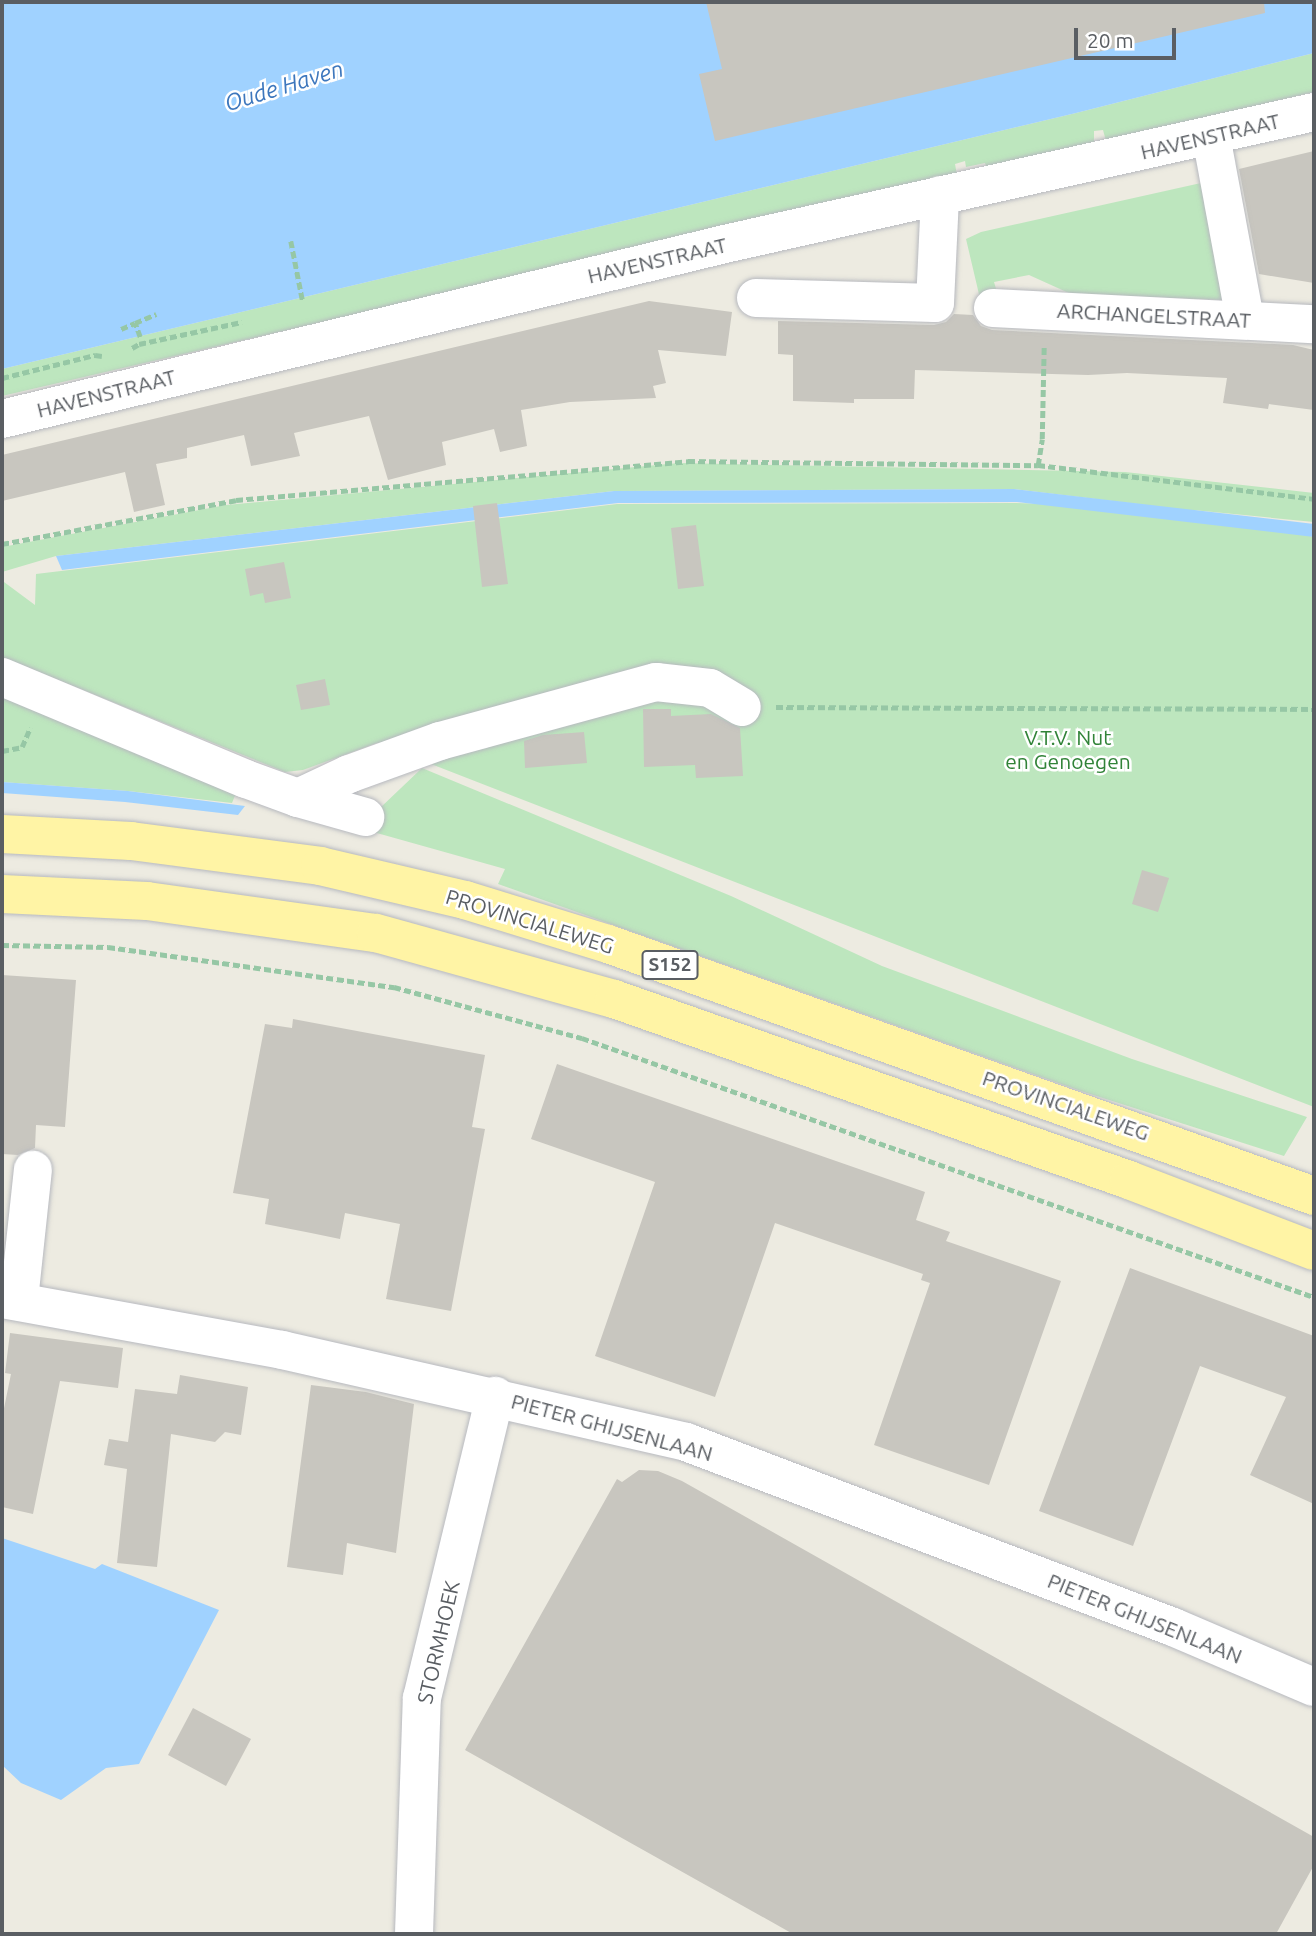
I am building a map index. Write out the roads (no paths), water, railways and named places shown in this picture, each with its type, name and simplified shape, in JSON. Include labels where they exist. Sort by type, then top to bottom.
[{"type":"main road","name":"PROVINCIALEWEG","points":[[2,834],[131,841],[320,866],[465,900],[621,948],[1314,1196]]},
{"type":"main road","name":"S152","points":[[2,894],[147,901],[376,933],[614,999],[1129,1180],[1314,1251]]},
{"type":"street","name":"HAVENSTRAAT","points":[[2,419],[357,332],[940,195],[1314,112]]},
{"type":"street","points":[[1211,136],[1245,319]]},
{"type":"street","points":[[756,298],[935,303],[940,195]]},
{"type":"street","name":"ARCHANGELSTRAAT","points":[[993,308],[1314,324]]},
{"type":"street","points":[[2,677],[246,779],[298,798],[365,817]]},
{"type":"street","points":[[298,798],[394,757],[440,741],[656,682],[710,688],[742,707]]},
{"type":"street","points":[[10,1300],[33,1170]]},
{"type":"street","name":"PIETER GHIJSENLAAN","points":[[10,1300],[282,1350],[495,1396],[686,1442],[1173,1627],[1314,1686]]},
{"type":"street","name":"STORMHOEK","points":[[414,1934],[422,1698],[495,1396]]},
{"type":"water","name":"Oude Haven","points":[[2,2],[1314,2],[1314,53],[1076,113],[2,369]]},
{"type":"water","points":[[1014,489],[1314,524],[1314,537],[1017,502],[618,503],[62,570],[56,556],[614,491]]},
{"type":"water","points":[[2,782],[128,791],[245,806],[238,815],[125,802],[2,793]]},
{"type":"water","points":[[2,1538],[95,1569],[102,1564],[219,1610],[139,1764],[106,1768],[61,1800],[21,1783],[2,1765]]},
{"type":"park label","name":"V.T.V. Nut en Genoegen","points":[[1068,749]]}]
